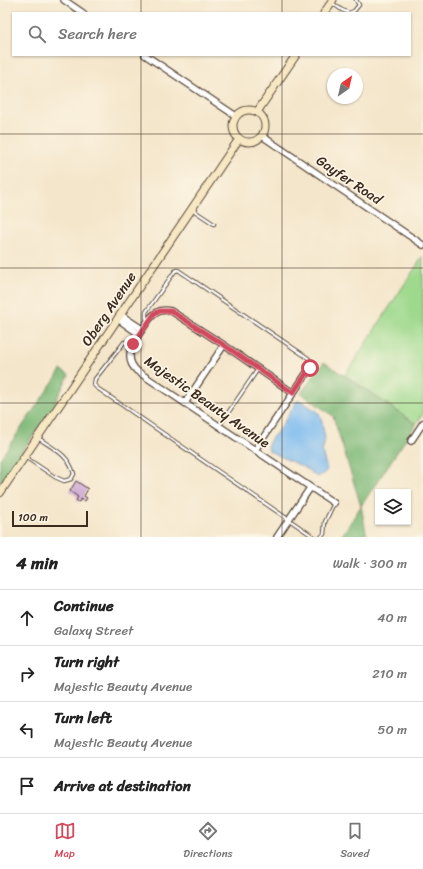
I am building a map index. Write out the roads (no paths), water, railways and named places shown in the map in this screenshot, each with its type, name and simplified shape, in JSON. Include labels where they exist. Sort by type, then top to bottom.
[{"type":"street","points":[[64,0],[82,12]]},
{"type":"street","points":[[325,12],[332,1]]},
{"type":"street","points":[[146,56],[236,116]]},
{"type":"street","points":[[257,112],[295,56]]},
{"type":"street","points":[[253,110],[257,112],[264,120],[265,125],[262,136],[260,139],[252,142],[243,142],[234,133],[233,124],[236,116],[243,111],[253,110]]},
{"type":"street","name":"Gayfer Road","points":[[262,136],[423,245]]},
{"type":"street","name":"Oberg Avenue","points":[[0,493],[239,139]]},
{"type":"street","name":"Majestic Beauty Avenue","points":[[293,393],[224,345],[171,311],[160,311],[155,313],[133,344],[130,356],[134,367],[334,503]]},
{"type":"street","points":[[119,317],[141,332]]},
{"type":"street","points":[[185,403],[224,345]]},
{"type":"street","points":[[255,450],[310,368]]},
{"type":"street","points":[[411,441],[423,423]]},
{"type":"street","points":[[277,537],[310,488]]},
{"type":"lane","points":[[352,12],[359,5],[356,0]]},
{"type":"lane","points":[[332,1],[342,10],[347,12]]},
{"type":"lane","points":[[192,209],[214,224]]},
{"type":"lane","points":[[148,322],[146,312],[175,271],[178,270],[308,358],[312,363],[310,368]]},
{"type":"lane","points":[[133,344],[124,342],[95,379],[94,385],[314,537]]},
{"type":"lane","points":[[219,426],[258,369]]},
{"type":"lane","points":[[25,457],[55,477],[64,481],[71,479],[74,474],[72,466],[65,456],[38,438]]},
{"type":"lane","points":[[321,537],[324,534],[325,522],[334,503]]},
{"type":"water","points":[[297,401],[301,401],[318,412],[321,417],[325,439],[322,452],[327,470],[317,477],[305,468],[269,451],[268,444],[281,427]]}]
